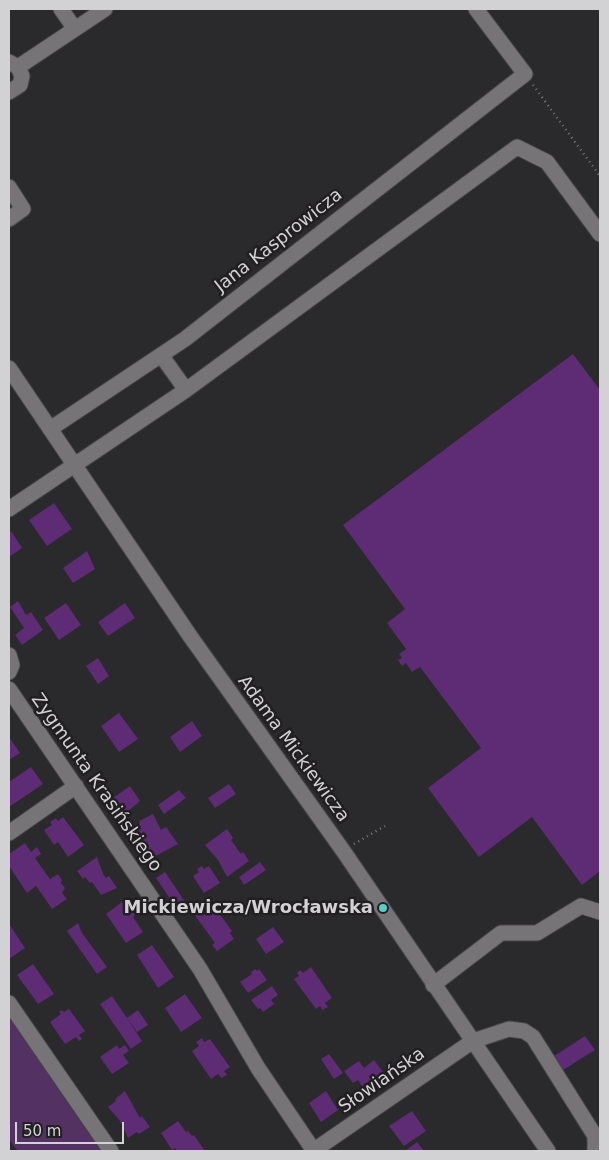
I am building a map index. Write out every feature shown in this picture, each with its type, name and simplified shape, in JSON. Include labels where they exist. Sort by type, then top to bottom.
[{"type":"street","points":[[61,9],[75,29]]},
{"type":"street","points":[[9,92],[16,89],[22,81],[14,65],[105,9]]},
{"type":"street","points":[[476,9],[524,74]]},
{"type":"street","name":"Jana Kasprowicza","points":[[50,429],[161,355],[524,74]]},
{"type":"street","points":[[9,509],[186,390],[517,147],[547,162],[600,234]]},
{"type":"street","points":[[9,187],[23,209],[9,219]]},
{"type":"street","points":[[161,355],[186,390]]},
{"type":"street","name":"Adama Mickiewicza","points":[[9,368],[190,636],[344,852],[548,1151]]},
{"type":"street","points":[[9,656],[12,665],[9,672]]},
{"type":"street","name":"Zygmunta Krasińskiego","points":[[9,689],[200,969],[258,1068],[314,1151]]},
{"type":"street","points":[[9,833],[76,786]]},
{"type":"street","points":[[433,985],[501,933],[538,933],[581,906],[600,912]]},
{"type":"street","points":[[9,1003],[111,1151]]},
{"type":"street","name":"Słowiańska","points":[[314,1151],[473,1041],[509,1029],[524,1032],[534,1037],[595,1136],[595,1151]]},
{"type":"path","points":[[524,74],[600,176]]},
{"type":"path","points":[[352,846],[385,826]]},
{"type":"shaded area","points":[[9,1017],[89,1134],[103,1151],[18,1151],[9,1140]]},
{"type":"building","points":[[573,354],[600,390],[600,871],[582,885],[532,817],[479,857],[428,788],[481,748],[420,667],[412,672],[406,663],[402,666],[398,660],[402,658],[399,654],[406,649],[387,623],[405,609],[343,525]]},
{"type":"building","points":[[54,503],[72,529],[47,546],[29,520]]},
{"type":"building","points":[[11,531],[22,548],[9,557],[9,533]]},
{"type":"building","points":[[87,551],[95,569],[73,583],[63,568]]},
{"type":"building","points":[[18,601],[26,615],[31,612],[43,630],[22,645],[15,635],[24,628],[10,607]]},
{"type":"building","points":[[66,603],[81,625],[59,640],[44,618]]},
{"type":"building","points":[[125,603],[135,618],[108,636],[98,622]]},
{"type":"building","points":[[98,658],[109,676],[98,684],[86,666]]},
{"type":"building","points":[[119,713],[138,739],[119,752],[101,726]]},
{"type":"building","points":[[192,721],[202,736],[180,752],[170,737]]},
{"type":"building","points":[[9,737],[20,753],[9,760]]},
{"type":"building","points":[[31,767],[43,784],[9,807],[9,782]]},
{"type":"building","points":[[229,784],[236,794],[215,808],[208,798]]},
{"type":"building","points":[[130,786],[140,801],[125,814],[113,798]]},
{"type":"building","points":[[179,790],[186,798],[164,814],[158,805]]},
{"type":"building","points":[[153,814],[161,830],[166,827],[178,844],[154,857],[134,828],[140,823],[139,821]]},
{"type":"building","points":[[63,817],[84,845],[68,857],[58,842],[54,845],[44,830],[52,825],[50,822],[56,818],[58,821]]},
{"type":"building","points":[[227,829],[233,838],[231,840],[241,854],[243,852],[249,861],[227,877],[218,860],[205,845]]},
{"type":"building","points":[[25,843],[31,852],[37,847],[41,854],[35,858],[50,879],[58,874],[62,880],[61,883],[65,888],[62,893],[67,899],[52,909],[36,886],[27,893],[9,866],[9,854]]},
{"type":"building","points":[[97,857],[103,874],[106,878],[109,876],[117,888],[101,895],[92,882],[90,883],[85,877],[83,879],[77,871]]},
{"type":"building","points":[[260,862],[266,870],[244,885],[239,877]]},
{"type":"building","points":[[202,866],[204,869],[209,866],[220,883],[204,893],[193,876],[199,872],[197,869]]},
{"type":"building","points":[[165,872],[188,906],[179,912],[156,878]]},
{"type":"building","points":[[122,902],[129,912],[132,910],[136,915],[133,917],[143,932],[126,943],[106,914]]},
{"type":"building","points":[[211,902],[232,931],[230,933],[234,939],[217,951],[212,945],[215,943],[194,914]]},
{"type":"building","points":[[78,923],[82,933],[107,967],[97,974],[67,931]]},
{"type":"building","points":[[9,924],[25,948],[9,959]]},
{"type":"building","points":[[273,927],[284,942],[266,954],[256,939]]},
{"type":"building","points":[[152,945],[174,977],[158,988],[137,955]]},
{"type":"building","points":[[33,964],[54,994],[38,1004],[17,975]]},
{"type":"building","points":[[311,967],[332,998],[325,1003],[328,1007],[322,1010],[320,1006],[316,1009],[294,979],[299,976],[297,973],[300,970],[303,973]]},
{"type":"building","points":[[255,969],[257,971],[259,969],[267,980],[248,993],[240,982],[252,974],[251,972]]},
{"type":"building","points":[[272,986],[278,995],[271,1000],[274,1004],[263,1012],[251,1000]]},
{"type":"building","points":[[185,994],[202,1018],[181,1032],[165,1008]]},
{"type":"building","points":[[112,996],[142,1041],[131,1049],[100,1004]]},
{"type":"building","points":[[69,1009],[85,1031],[79,1035],[82,1039],[79,1041],[76,1037],[65,1044],[50,1022],[61,1014],[59,1012]]},
{"type":"building","points":[[138,1010],[148,1025],[137,1032],[127,1018]]},
{"type":"building","points":[[585,1036],[595,1050],[560,1072],[551,1058]]},
{"type":"building","points":[[202,1038],[204,1042],[210,1039],[230,1067],[224,1071],[227,1075],[221,1078],[218,1074],[211,1079],[192,1051],[199,1046],[196,1042]]},
{"type":"building","points":[[117,1045],[119,1049],[125,1045],[129,1051],[123,1055],[129,1063],[112,1074],[100,1057]]},
{"type":"building","points":[[329,1054],[343,1073],[334,1079],[321,1059]]},
{"type":"building","points":[[374,1060],[383,1072],[383,1077],[365,1091],[358,1080],[353,1083],[344,1071],[359,1061],[364,1068]]},
{"type":"building","points":[[125,1091],[140,1118],[142,1116],[150,1127],[128,1138],[120,1121],[108,1107]]},
{"type":"building","points":[[326,1091],[338,1110],[321,1122],[309,1103]]},
{"type":"building","points":[[412,1111],[426,1131],[404,1146],[389,1126]]},
{"type":"building","points":[[178,1121],[186,1132],[188,1131],[192,1136],[194,1135],[205,1151],[177,1151],[175,1148],[172,1150],[161,1133]]},
{"type":"building","points":[[417,1142],[424,1151],[405,1151]]},
{"type":"place","name":"Mickiewicza/Wrocławska","points":[[383,908]]}]
